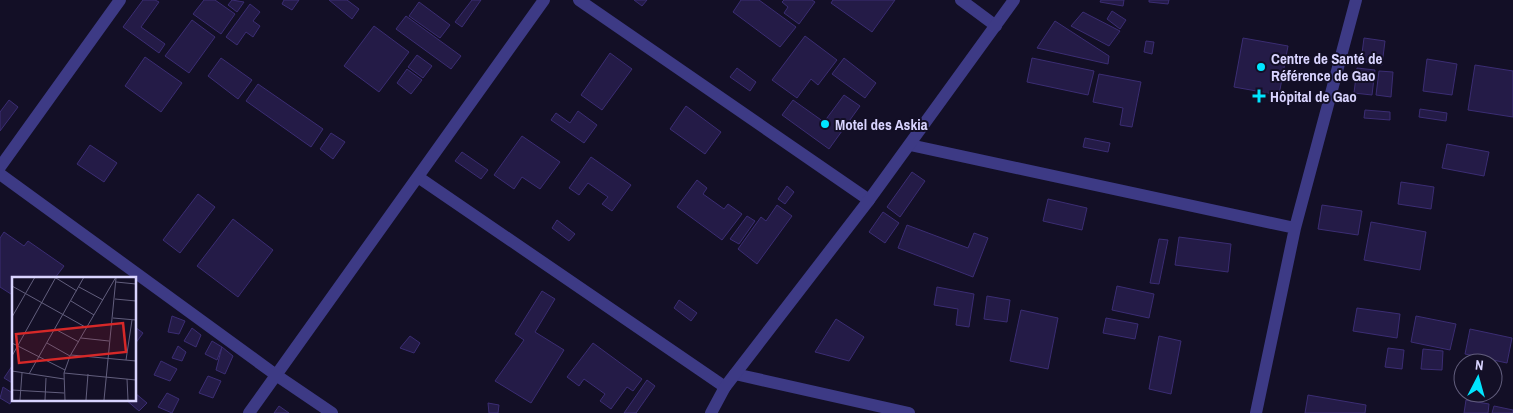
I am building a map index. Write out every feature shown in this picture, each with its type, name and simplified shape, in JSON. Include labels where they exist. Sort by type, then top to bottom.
[{"type":"street","points":[[0,167],[120,0]]},
{"type":"street","points":[[250,413],[544,0]]},
{"type":"street","points":[[579,0],[869,200]]},
{"type":"street","points":[[961,0],[996,26]]},
{"type":"street","points":[[711,413],[725,387],[869,200],[1014,0]]},
{"type":"street","points":[[1256,413],[1294,228],[1356,0]]},
{"type":"street","points":[[910,145],[1294,228]]},
{"type":"street","points":[[0,174],[276,375],[332,413]]},
{"type":"street","points":[[418,177],[725,387]]},
{"type":"street","points":[[735,374],[909,413]]},
{"type":"building","points":[[143,0],[159,2],[141,27],[165,44],[159,53],[123,27]]},
{"type":"building","points":[[204,0],[215,0],[235,14],[221,34],[193,14]]},
{"type":"building","points":[[232,0],[244,2],[237,12],[228,5]]},
{"type":"building","points":[[284,0],[299,0],[292,10],[282,4]]},
{"type":"building","points":[[329,0],[347,0],[359,9],[352,19]]},
{"type":"building","points":[[472,0],[481,0],[462,27],[455,22]]},
{"type":"building","points":[[634,0],[647,0],[642,6]]},
{"type":"building","points":[[741,0],[759,0],[796,27],[780,47],[733,12]]},
{"type":"building","points":[[784,0],[812,0],[815,2],[799,24],[784,13],[788,7],[782,2]]},
{"type":"building","points":[[833,0],[895,0],[872,32],[831,3]]},
{"type":"building","points":[[1101,0],[1124,0],[1123,6],[1100,2]]},
{"type":"building","points":[[1149,0],[1169,0],[1168,4],[1149,2]]},
{"type":"building","points":[[419,2],[450,25],[440,38],[409,16]]},
{"type":"building","points":[[250,4],[260,12],[253,21],[260,26],[253,37],[246,32],[237,45],[226,37]]},
{"type":"building","points":[[1112,11],[1126,20],[1120,29],[1107,19]]},
{"type":"building","points":[[1083,12],[1120,31],[1109,46],[1071,26]]},
{"type":"building","points":[[406,16],[461,56],[451,69],[396,29]]},
{"type":"building","points":[[192,20],[215,37],[189,73],[165,56]]},
{"type":"building","points":[[1055,21],[1109,56],[1108,64],[1037,48]]},
{"type":"building","points":[[374,26],[409,52],[379,92],[344,66]]},
{"type":"building","points":[[805,36],[837,60],[818,85],[811,79],[797,98],[772,80]]},
{"type":"building","name":"Centre de Santé de Référence de Gao","points":[[1243,38],[1288,46],[1279,95],[1234,87]]},
{"type":"building","points":[[1364,38],[1385,41],[1382,65],[1361,61]]},
{"type":"building","points":[[1146,41],[1154,42],[1152,54],[1144,52]]},
{"type":"building","points":[[610,53],[632,69],[602,110],[581,95]]},
{"type":"building","points":[[417,55],[432,66],[423,78],[408,67]]},
{"type":"building","points":[[145,57],[182,83],[161,112],[125,86]]},
{"type":"building","points":[[221,58],[252,80],[238,99],[208,76]]},
{"type":"building","points":[[844,58],[876,83],[865,98],[832,74]]},
{"type":"building","points":[[1032,58],[1094,71],[1088,95],[1027,82]]},
{"type":"building","points":[[1427,59],[1457,64],[1452,95],[1423,91]]},
{"type":"building","points":[[1475,65],[1513,71],[1513,117],[1468,110]]},
{"type":"building","points":[[737,68],[756,82],[750,91],[730,77]]},
{"type":"building","points":[[1357,68],[1375,70],[1372,95],[1354,93]]},
{"type":"building","points":[[407,69],[422,80],[411,94],[397,83]]},
{"type":"building","points":[[1379,71],[1393,72],[1391,97],[1376,95]]},
{"type":"building","points":[[1099,74],[1141,82],[1132,127],[1120,125],[1123,108],[1093,102]]},
{"type":"building","points":[[258,84],[323,129],[311,147],[246,101]]},
{"type":"building","points":[[844,95],[860,106],[829,149],[782,115],[793,100],[824,122]]},
{"type":"building","points":[[9,100],[18,107],[0,131],[0,112]]},
{"type":"building","points":[[686,106],[721,132],[705,154],[670,129]]},
{"type":"building","points":[[1420,109],[1447,113],[1446,121],[1419,117]]},
{"type":"building","points":[[1365,110],[1390,112],[1390,120],[1364,118]]},
{"type":"building","points":[[578,111],[597,125],[584,143],[551,120],[556,113],[570,123]]},
{"type":"building","points":[[331,133],[345,142],[333,159],[320,149]]},
{"type":"building","points":[[522,136],[560,162],[540,189],[522,177],[514,189],[494,175]]},
{"type":"building","points":[[1085,138],[1110,143],[1108,152],[1083,147]]},
{"type":"building","points":[[1447,144],[1489,152],[1484,176],[1442,168]]},
{"type":"building","points":[[90,145],[117,163],[104,182],[77,164]]},
{"type":"building","points":[[462,152],[488,170],[481,179],[455,161]]},
{"type":"building","points":[[591,157],[631,185],[612,211],[602,204],[608,197],[588,183],[579,195],[569,188]]},
{"type":"building","points":[[912,172],[925,181],[900,217],[887,207]]},
{"type":"building","points":[[697,180],[707,188],[703,194],[724,209],[728,204],[742,214],[722,240],[677,207]]},
{"type":"building","points":[[1401,182],[1434,187],[1431,209],[1398,204]]},
{"type":"building","points":[[787,186],[794,192],[785,204],[778,199]]},
{"type":"building","points":[[198,194],[215,207],[180,253],[163,240]]},
{"type":"building","points":[[1048,199],[1087,208],[1082,230],[1043,221]]},
{"type":"building","points":[[777,205],[792,216],[757,264],[738,249],[761,217],[766,221]]},
{"type":"building","points":[[1322,205],[1362,211],[1358,235],[1318,229]]},
{"type":"building","points":[[883,212],[899,223],[885,243],[869,232]]},
{"type":"building","points":[[747,216],[755,221],[739,244],[730,239]]},
{"type":"building","points":[[233,219],[273,250],[238,297],[197,266]]},
{"type":"building","points":[[557,220],[575,234],[569,241],[552,228]]},
{"type":"building","points":[[1371,222],[1426,232],[1420,270],[1364,260]]},
{"type":"building","points":[[907,225],[968,248],[974,233],[988,238],[973,277],[898,248]]},
{"type":"building","points":[[4,232],[24,246],[28,241],[64,266],[56,277],[12,277],[12,295],[0,287],[0,238]]},
{"type":"building","points":[[1179,237],[1231,244],[1228,272],[1175,265]]},
{"type":"building","points":[[1159,239],[1168,240],[1159,284],[1150,283]]},
{"type":"building","points":[[1117,286],[1154,294],[1149,318],[1112,310]]},
{"type":"building","points":[[937,287],[974,294],[969,327],[956,325],[958,309],[934,305]]},
{"type":"building","points":[[542,291],[555,299],[535,332],[564,350],[531,403],[495,381],[524,340],[515,334]]},
{"type":"building","points":[[987,296],[1010,300],[1007,322],[984,319]]},
{"type":"building","points":[[679,300],[697,313],[691,321],[674,308]]},
{"type":"building","points":[[1357,308],[1400,314],[1397,338],[1353,331]]},
{"type":"building","points":[[1021,310],[1058,318],[1048,369],[1010,361]]},
{"type":"building","points":[[172,316],[185,321],[179,334],[168,332]]},
{"type":"building","points":[[1416,316],[1456,324],[1450,350],[1411,342]]},
{"type":"building","points":[[1106,318],[1138,324],[1135,339],[1103,333]]},
{"type":"building","points":[[836,319],[864,337],[849,361],[815,352]]},
{"type":"building","points":[[136,328],[143,333],[136,343]]},
{"type":"building","points":[[192,328],[201,335],[196,347],[184,341]]},
{"type":"building","points":[[1470,329],[1512,338],[1507,363],[1503,362],[1503,353],[1465,353]]},
{"type":"building","points":[[410,336],[420,343],[414,353],[400,348]]},
{"type":"building","points":[[1159,336],[1181,341],[1171,394],[1149,389]]},
{"type":"building","points":[[212,341],[222,347],[217,360],[205,354]]},
{"type":"building","points":[[593,343],[642,379],[633,391],[627,387],[611,409],[600,401],[605,394],[584,379],[579,386],[567,377]]},
{"type":"building","points":[[178,346],[186,352],[182,361],[172,358]]},
{"type":"building","points":[[222,347],[233,356],[225,374],[216,370]]},
{"type":"building","points":[[1388,348],[1404,350],[1402,369],[1385,367]]},
{"type":"building","points":[[1423,349],[1443,351],[1442,370],[1421,369]]},
{"type":"building","points":[[161,361],[177,369],[170,381],[154,375]]},
{"type":"building","points":[[12,366],[12,383],[4,378]]},
{"type":"building","points":[[208,376],[221,381],[213,398],[199,393]]},
{"type":"building","points":[[647,380],[655,386],[636,413],[624,413]]},
{"type":"building","points":[[3,387],[12,393],[10,404],[0,398]]},
{"type":"building","points":[[167,393],[179,399],[172,413],[158,407]]},
{"type":"building","points":[[136,394],[147,403],[139,411],[126,400],[136,400]]},
{"type":"building","points":[[1308,395],[1366,405],[1365,413],[1305,413]]},
{"type":"building","points":[[488,403],[499,405],[498,413],[489,413]]},
{"type":"building","points":[[1466,403],[1489,404],[1488,413],[1464,413]]},
{"type":"building","points":[[279,406],[289,413],[274,413]]},
{"type":"building","points":[[1494,406],[1513,410],[1513,413],[1492,413]]},
{"type":"place","name":"Centre de Santé de Référence de Gao","points":[[1261,67]]},
{"type":"place","name":"Hôpital de Gao","points":[[1259,96]]},
{"type":"place","name":"Motel des Askia","points":[[825,124]]}]
